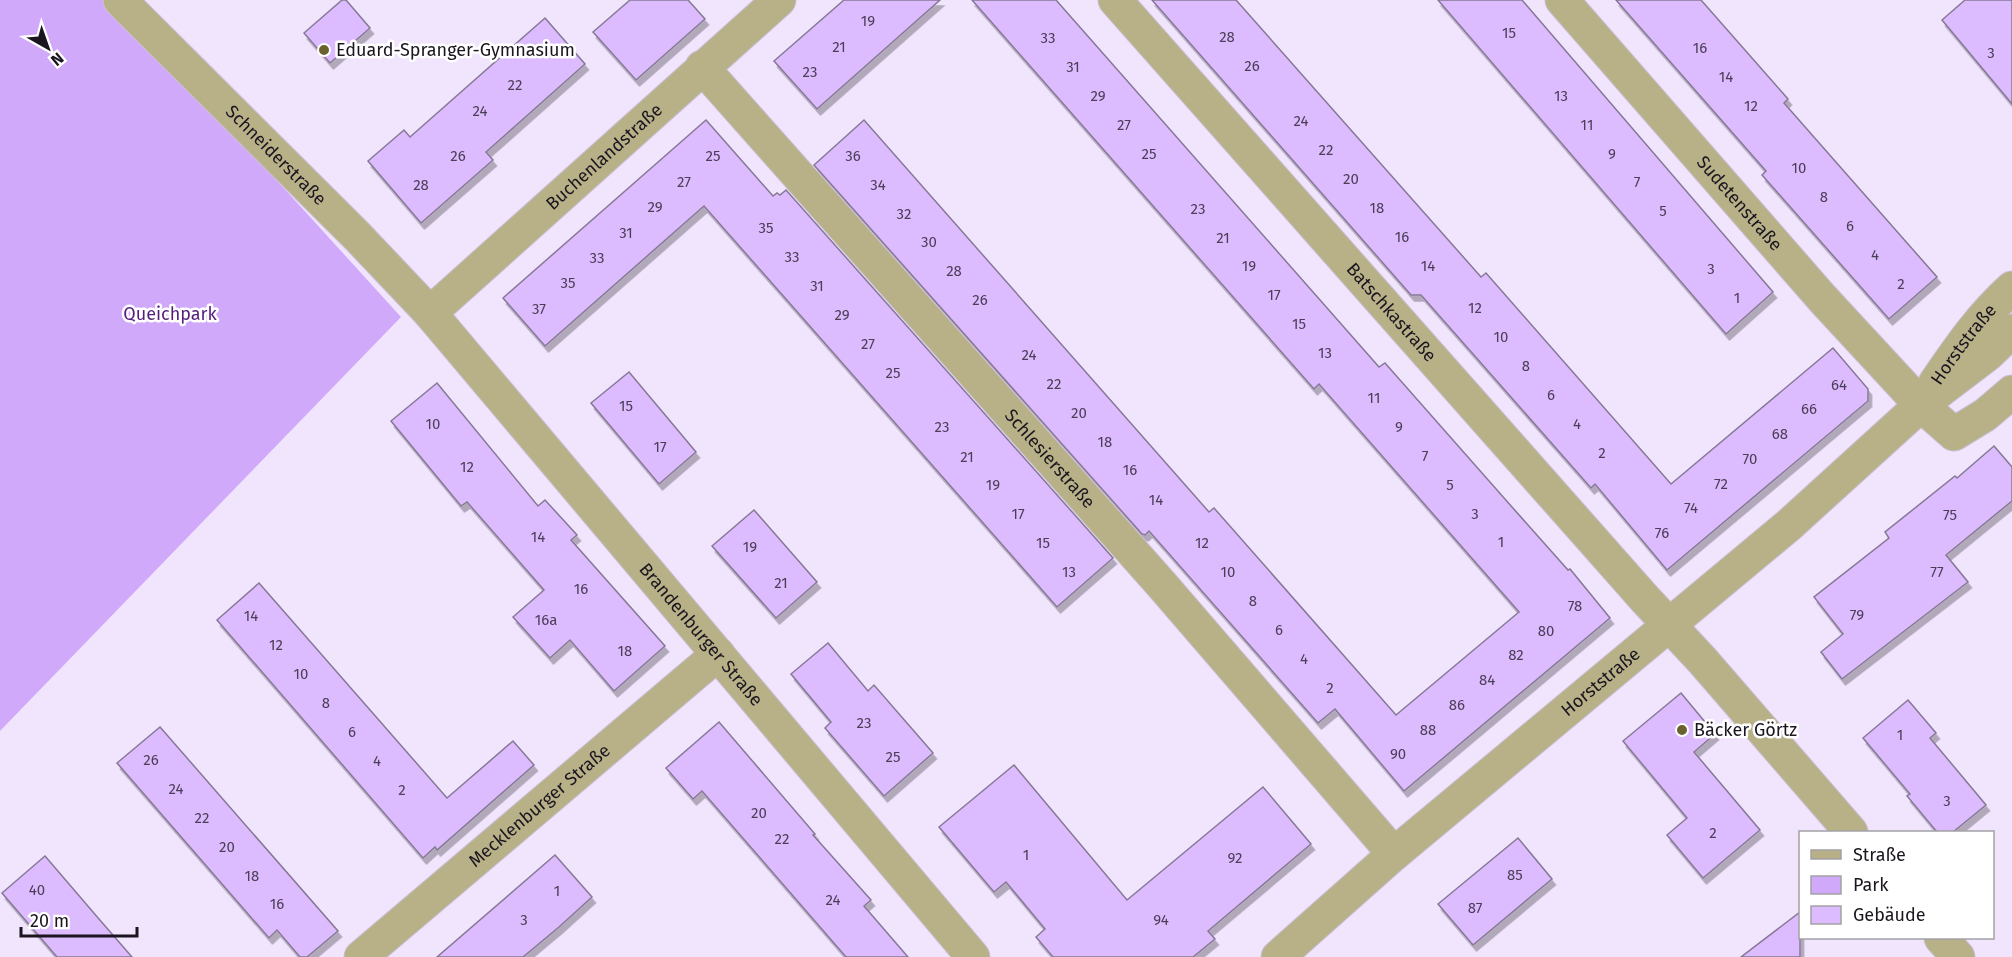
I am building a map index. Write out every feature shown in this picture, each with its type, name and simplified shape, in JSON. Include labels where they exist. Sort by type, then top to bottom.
[{"type":"street","name":"Schneiderstraße","points":[[120,0],[358,237],[430,313]]},
{"type":"street","name":"Buchenlandstraße","points":[[430,313],[779,0]]},
{"type":"street","name":"Batschkastraße","points":[[1115,0],[1630,582],[1725,686],[1850,831]]},
{"type":"street","name":"Sudetenstraße","points":[[1562,0],[1822,297],[1921,405]]},
{"type":"street","name":"Schlesierstraße","points":[[702,67],[1162,585],[1394,854]]},
{"type":"street","name":"Horststraße","points":[[1921,405],[1970,332],[2012,288]]},
{"type":"street","name":"Brandenburger Straße","points":[[430,313],[973,957]]},
{"type":"street","name":"Horststraße","points":[[1278,957],[1394,854],[1790,525],[1921,405],[1988,354],[2012,331]]},
{"type":"street","name":"Horststraße","points":[[1921,405],[1954,434],[1985,415],[2012,392]]},
{"type":"street","name":"Mecklenburger Straße","points":[[362,957],[718,654]]},
{"type":"street","points":[[1942,939],[1958,957]]},
{"type":"green space","name":"Queichpark","points":[[0,0],[113,0],[401,317],[0,731]]},
{"type":"building","points":[[342,0],[346,0],[370,28],[330,63],[304,33]]},
{"type":"building","points":[[630,0],[688,0],[705,19],[636,80],[593,32]]},
{"type":"building","points":[[844,0],[940,0],[817,109],[774,61]]},
{"type":"building","points":[[972,0],[1056,0],[1379,367],[1385,363],[1568,570],[1570,569],[1610,618],[1404,791],[1335,709],[1318,723],[1149,531],[1145,535],[1142,534],[814,165],[864,120],[1209,512],[1214,508],[1396,715],[1519,612],[1319,384],[1314,389]]},
{"type":"building","points":[[1152,0],[1236,0],[1481,277],[1486,273],[1671,484],[1833,348],[1868,389],[1868,401],[1667,570],[1595,484],[1591,488],[1421,295],[1411,295]]},
{"type":"building","points":[[1438,0],[1522,0],[1773,292],[1726,334]]},
{"type":"building","points":[[1616,0],[1701,0],[1788,99],[1784,103],[1937,277],[1889,319],[1762,175],[1766,171]]},
{"type":"building","points":[[1965,0],[2012,0],[2012,104],[1942,20]]},
{"type":"building","points":[[545,18],[585,64],[486,152],[493,160],[421,223],[368,161],[404,130],[410,137]]},
{"type":"building","points":[[706,120],[773,196],[777,193],[780,195],[786,190],[1113,558],[1057,607],[704,206],[545,346],[503,298]]},
{"type":"building","points":[[629,372],[696,452],[659,484],[591,403]]},
{"type":"building","points":[[437,383],[538,506],[545,500],[577,535],[571,540],[665,646],[614,691],[570,640],[550,658],[513,617],[544,590],[467,502],[461,506],[391,421]]},
{"type":"building","points":[[1994,446],[2012,467],[2012,501],[1946,555],[1968,582],[1842,679],[1821,652],[1843,634],[1814,597],[1889,538],[1885,532],[1955,476],[1957,478]]},
{"type":"building","points":[[754,510],[817,582],[776,618],[712,546]]},
{"type":"building","points":[[259,583],[447,798],[513,741],[534,765],[437,850],[435,847],[423,858],[217,620]]},
{"type":"building","points":[[828,643],[868,691],[874,685],[933,753],[884,796],[825,728],[831,722],[791,674]]},
{"type":"building","points":[[1681,693],[1715,734],[1694,752],[1760,830],[1703,878],[1667,835],[1687,818],[1623,741]]},
{"type":"building","points":[[1908,700],[1936,733],[1930,738],[1986,805],[1954,831],[1936,831],[1907,796],[1910,794],[1863,738]]},
{"type":"building","points":[[719,722],[815,834],[813,835],[871,900],[864,906],[908,957],[846,957],[702,791],[693,799],[666,768]]},
{"type":"building","points":[[160,727],[338,931],[307,957],[300,957],[277,930],[269,938],[117,763]]},
{"type":"building","points":[[1014,765],[1127,900],[1263,787],[1311,844],[1208,931],[1215,939],[1193,957],[1053,957],[1036,937],[1045,929],[1006,882],[994,892],[939,827]]},
{"type":"building","points":[[1518,838],[1552,879],[1473,945],[1438,904]]},
{"type":"building","points":[[555,855],[592,897],[559,927],[523,957],[437,957]]},
{"type":"building","points":[[45,856],[132,957],[57,957],[2,893]]},
{"type":"building","points":[[1799,913],[1800,957],[1741,957]]},
{"type":"place","name":"Eduard-Spranger-Gymnasium","points":[[324,50]]},
{"type":"place","name":"Bäcker Görtz","points":[[1682,730]]}]
